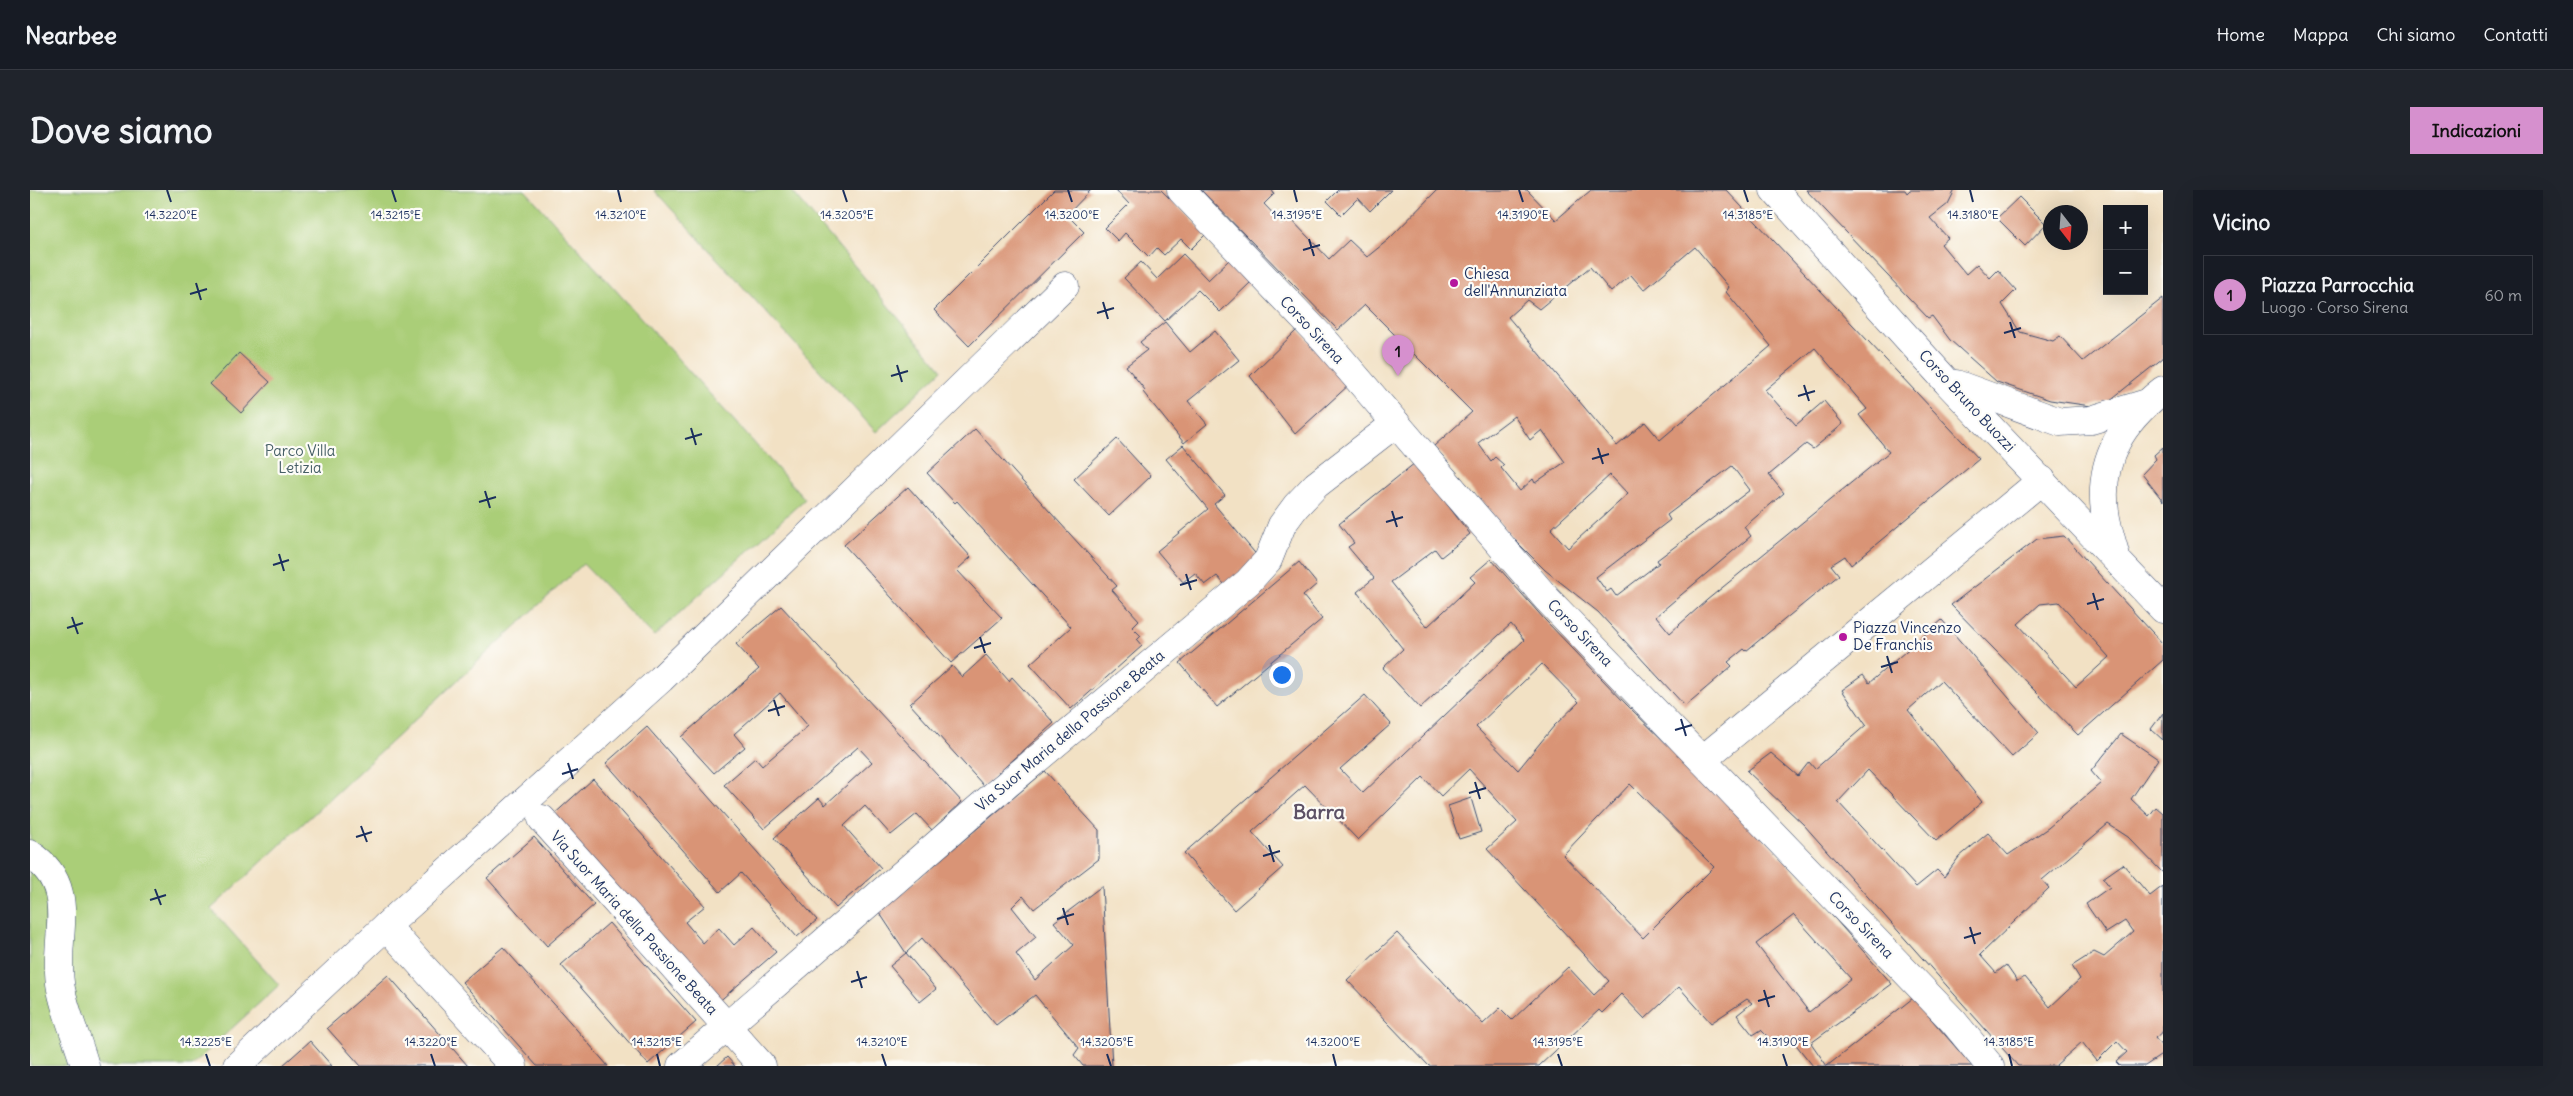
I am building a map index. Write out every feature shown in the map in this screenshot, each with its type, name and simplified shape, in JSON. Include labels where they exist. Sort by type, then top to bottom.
[{"type":"street","name":"Corso Sirena","points":[[1182,190],[1326,342],[1547,600],[1953,1021],[1990,1066]]},
{"type":"street","name":"Corso Bruno Buozzi","points":[[1774,190],[1947,382],[2163,609]]},
{"type":"street","points":[[237,1066],[386,926],[661,679],[1065,286]]},
{"type":"street","points":[[1947,382],[2060,422],[2091,420],[2154,397]]},
{"type":"street","points":[[2117,562],[2104,512],[2105,470],[2120,433],[2154,397]]},
{"type":"street","name":"Via Suor Maria della Passione Beata","points":[[681,1066],[981,806],[1248,582],[1268,560],[1282,525],[1296,506],[1316,485],[1396,423]]},
{"type":"street","points":[[1702,760],[2042,480]]},
{"type":"street","name":"Via Suor Maria della Passione Beata","points":[[542,820],[762,1066]]},
{"type":"street","points":[[30,854],[54,879],[61,898],[61,989],[85,1066]]},
{"type":"street","points":[[386,926],[513,1066]]},
{"type":"green space","name":"Parco Villa Letizia","points":[[30,190],[525,190],[805,499],[654,636],[583,564],[211,909],[279,985],[191,1066],[30,1066]]},
{"type":"green space","points":[[654,190],[791,190],[942,370],[876,432]]},
{"type":"building","points":[[1054,190],[1091,190],[1067,215],[1084,232],[969,346],[934,310]]},
{"type":"building","points":[[1116,190],[1161,190],[1206,234],[1191,249],[1181,239],[1164,255],[1157,248],[1149,257],[1125,233],[1118,241],[1105,228],[1129,204]]},
{"type":"building","points":[[1201,190],[1272,190],[1274,194],[1264,204],[1282,223],[1289,217],[1329,259],[1349,240],[1367,257],[1388,240],[1437,190],[1527,190],[1556,220],[1591,190],[1726,190],[1979,459],[1851,565],[1845,556],[1831,565],[1839,575],[1746,651],[1744,649],[1728,662],[1732,666],[1685,706],[1598,612],[1545,570],[1511,536],[1434,446],[1472,412],[1365,305],[1338,330]],"holes":[[[1695,247],[1729,287],[1726,292],[1771,346],[1660,440],[1645,422],[1617,446],[1508,317],[1527,300],[1539,309],[1590,267],[1611,292],[1631,275],[1644,290]],[[1815,348],[1867,409],[1859,415],[1889,452],[1707,600],[1670,633],[1656,616],[1751,536],[1744,527],[1784,493],[1769,475],[1806,444],[1813,449],[1843,424],[1824,401],[1796,425],[1765,390]],[[1514,416],[1530,440],[1542,430],[1565,462],[1535,483],[1533,479],[1520,491],[1501,468],[1504,465],[1495,457],[1491,461],[1478,443]],[[1732,466],[1750,490],[1657,560],[1659,563],[1616,596],[1611,589],[1607,592],[1596,577],[1670,520],[1667,515]],[[1610,475],[1628,494],[1568,548],[1551,529]]]},
{"type":"building","points":[[1338,190],[1391,190],[1370,211],[1358,198],[1341,215],[1327,201]]},
{"type":"building","points":[[1806,190],[1905,190],[1907,193],[1910,190],[1955,190],[1948,204],[1930,218],[1948,238],[1941,244],[1966,274],[1977,264],[1990,278],[1998,270],[2016,290],[2002,304],[2020,332],[2053,341],[2060,336],[2083,361],[2163,298],[2163,358],[2109,401],[2091,406],[2050,400],[1997,382],[1950,340],[1932,316],[1928,318]]},
{"type":"building","points":[[2019,197],[2043,221],[2043,227],[2025,246],[1997,218]]},
{"type":"building","points":[[1183,254],[1208,280],[1229,260],[1251,282],[1220,312],[1198,290],[1165,321],[1124,278],[1141,262],[1157,279]]},
{"type":"building","points":[[1165,322],[1190,352],[1215,331],[1239,360],[1188,401],[1207,424],[1184,443],[1143,392],[1145,390],[1126,366],[1147,350],[1140,342]]},
{"type":"building","points":[[1298,329],[1350,384],[1295,434],[1250,376]]},
{"type":"building","points":[[239,353],[270,382],[241,413],[210,384]]},
{"type":"building","points":[[975,429],[1117,586],[1112,590],[1139,620],[1132,627],[1141,636],[1137,640],[1142,646],[1071,709],[1030,664],[1071,627],[957,501],[955,503],[927,473]]},
{"type":"building","points":[[1117,439],[1151,476],[1109,516],[1074,479]]},
{"type":"building","points":[[1183,445],[1225,495],[1214,504],[1259,558],[1225,585],[1217,576],[1205,585],[1195,573],[1183,582],[1157,551],[1208,509],[1166,459]]},
{"type":"building","points":[[2163,447],[2163,501],[2142,474],[2156,459],[2154,455]]},
{"type":"building","points":[[1415,463],[1470,534],[1441,557],[1435,549],[1391,582],[1427,627],[1475,582],[1470,577],[1491,559],[1545,620],[1627,705],[1773,848],[1892,984],[1811,1043],[1827,1066],[1813,1066],[1789,1036],[1777,1046],[1761,1030],[1753,1035],[1737,1015],[1752,1003],[1747,999],[1711,1023],[1679,987],[1645,1019],[1621,994],[1602,1013],[1599,1010],[1539,1066],[1429,1066],[1347,980],[1397,933],[1483,1024],[1500,1008],[1512,1020],[1568,967],[1594,995],[1609,981],[1487,849],[1517,822],[1469,769],[1441,796],[1423,777],[1358,840],[1305,785],[1252,832],[1283,867],[1234,910],[1184,853],[1365,695],[1391,724],[1340,769],[1363,793],[1524,640],[1511,624],[1420,708],[1383,668],[1403,649],[1357,592],[1374,578],[1348,547],[1354,543],[1339,524]],"holes":[[[1542,664],[1579,702],[1554,726],[1518,770],[1476,727]],[[1630,784],[1714,867],[1643,938],[1563,855]],[[1794,915],[1851,979],[1809,1012],[1756,944]]]},
{"type":"building","points":[[908,487],[971,557],[957,570],[1002,618],[951,663],[844,545]]},
{"type":"building","points":[[2064,536],[2163,644],[2163,660],[2078,735],[1951,605],[2037,539]],"holes":[[[2059,602],[2109,657],[2076,687],[2018,624],[2040,604]]]},
{"type":"building","points":[[1299,562],[1317,584],[1303,596],[1322,619],[1217,707],[1180,663]]},
{"type":"building","points":[[781,606],[962,802],[932,830],[917,814],[891,835],[865,806],[844,826],[881,868],[836,908],[774,838],[819,798],[825,805],[872,762],[858,747],[764,829],[724,785],[755,758],[762,766],[808,726],[780,693],[734,734],[745,747],[714,773],[681,737],[759,669],[736,644]]},
{"type":"building","points":[[1942,620],[2039,733],[2012,757],[1941,681],[1908,710],[1982,802],[1936,841],[1868,770],[1838,802],[1916,887],[1937,870],[1944,877],[1959,857],[1988,833],[2008,855],[2048,828],[2101,783],[2091,771],[2121,734],[2158,759],[2131,799],[2149,816],[2156,807],[2163,813],[2163,873],[2128,837],[2108,824],[2042,880],[2049,888],[1980,955],[1996,973],[2006,965],[2017,981],[2025,977],[2050,1007],[2080,979],[2072,966],[2094,952],[2104,957],[2133,932],[2125,921],[2106,933],[2086,904],[2110,887],[2103,878],[2123,864],[2150,896],[2163,886],[2163,1031],[2155,1038],[2163,1048],[2163,1054],[2145,1066],[2120,1066],[2116,1062],[2127,1052],[2117,1041],[2097,1061],[2082,1042],[2057,1066],[2018,1066],[1804,825],[1747,771],[1771,753],[1798,776],[1809,762],[1815,769],[1866,725],[1842,690],[1863,675],[1869,683]]},
{"type":"building","points":[[986,655],[1009,681],[1012,677],[1054,723],[984,786],[910,704],[952,666],[962,677]]},
{"type":"building","points":[[2163,713],[2163,740],[2151,729]]},
{"type":"building","points":[[647,727],[817,920],[797,937],[741,873],[720,892],[606,763]]},
{"type":"building","points":[[1045,771],[1099,830],[1099,859],[1034,909],[1023,896],[1012,907],[1036,937],[1016,954],[1035,980],[1074,945],[1054,922],[1102,886],[1112,1066],[1083,1066],[1074,1055],[1079,1048],[1035,995],[996,1025],[922,938],[906,953],[879,912]]},
{"type":"building","points":[[593,779],[705,906],[685,922],[703,943],[719,928],[734,945],[754,927],[776,952],[716,1004],[551,817]]},
{"type":"building","points":[[1471,798],[1481,832],[1459,839],[1448,806]]},
{"type":"building","points":[[534,837],[594,905],[547,946],[487,878]]},
{"type":"building","points":[[609,923],[696,1022],[648,1064],[561,965]]},
{"type":"building","points":[[503,947],[608,1066],[537,1066],[462,982]]},
{"type":"building","points":[[906,953],[936,989],[920,1002],[890,966]]},
{"type":"building","points":[[388,975],[468,1066],[361,1066],[327,1028]]},
{"type":"building","points":[[1913,998],[1972,1066],[1827,1066]]},
{"type":"building","points":[[310,1041],[332,1066],[282,1066]]},
{"type":"building","points":[[727,1057],[735,1066],[717,1066]]},
{"type":"place","name":"Chiesa dell'Annunziata","points":[[1454,283]]},
{"type":"place","name":"Piazza Parrocchia","points":[[1398,376]]},
{"type":"place","name":"Piazza Vincenzo De Franchis","points":[[1843,637]]},
{"type":"district","name":"Barra","points":[[1319,812]]}]
